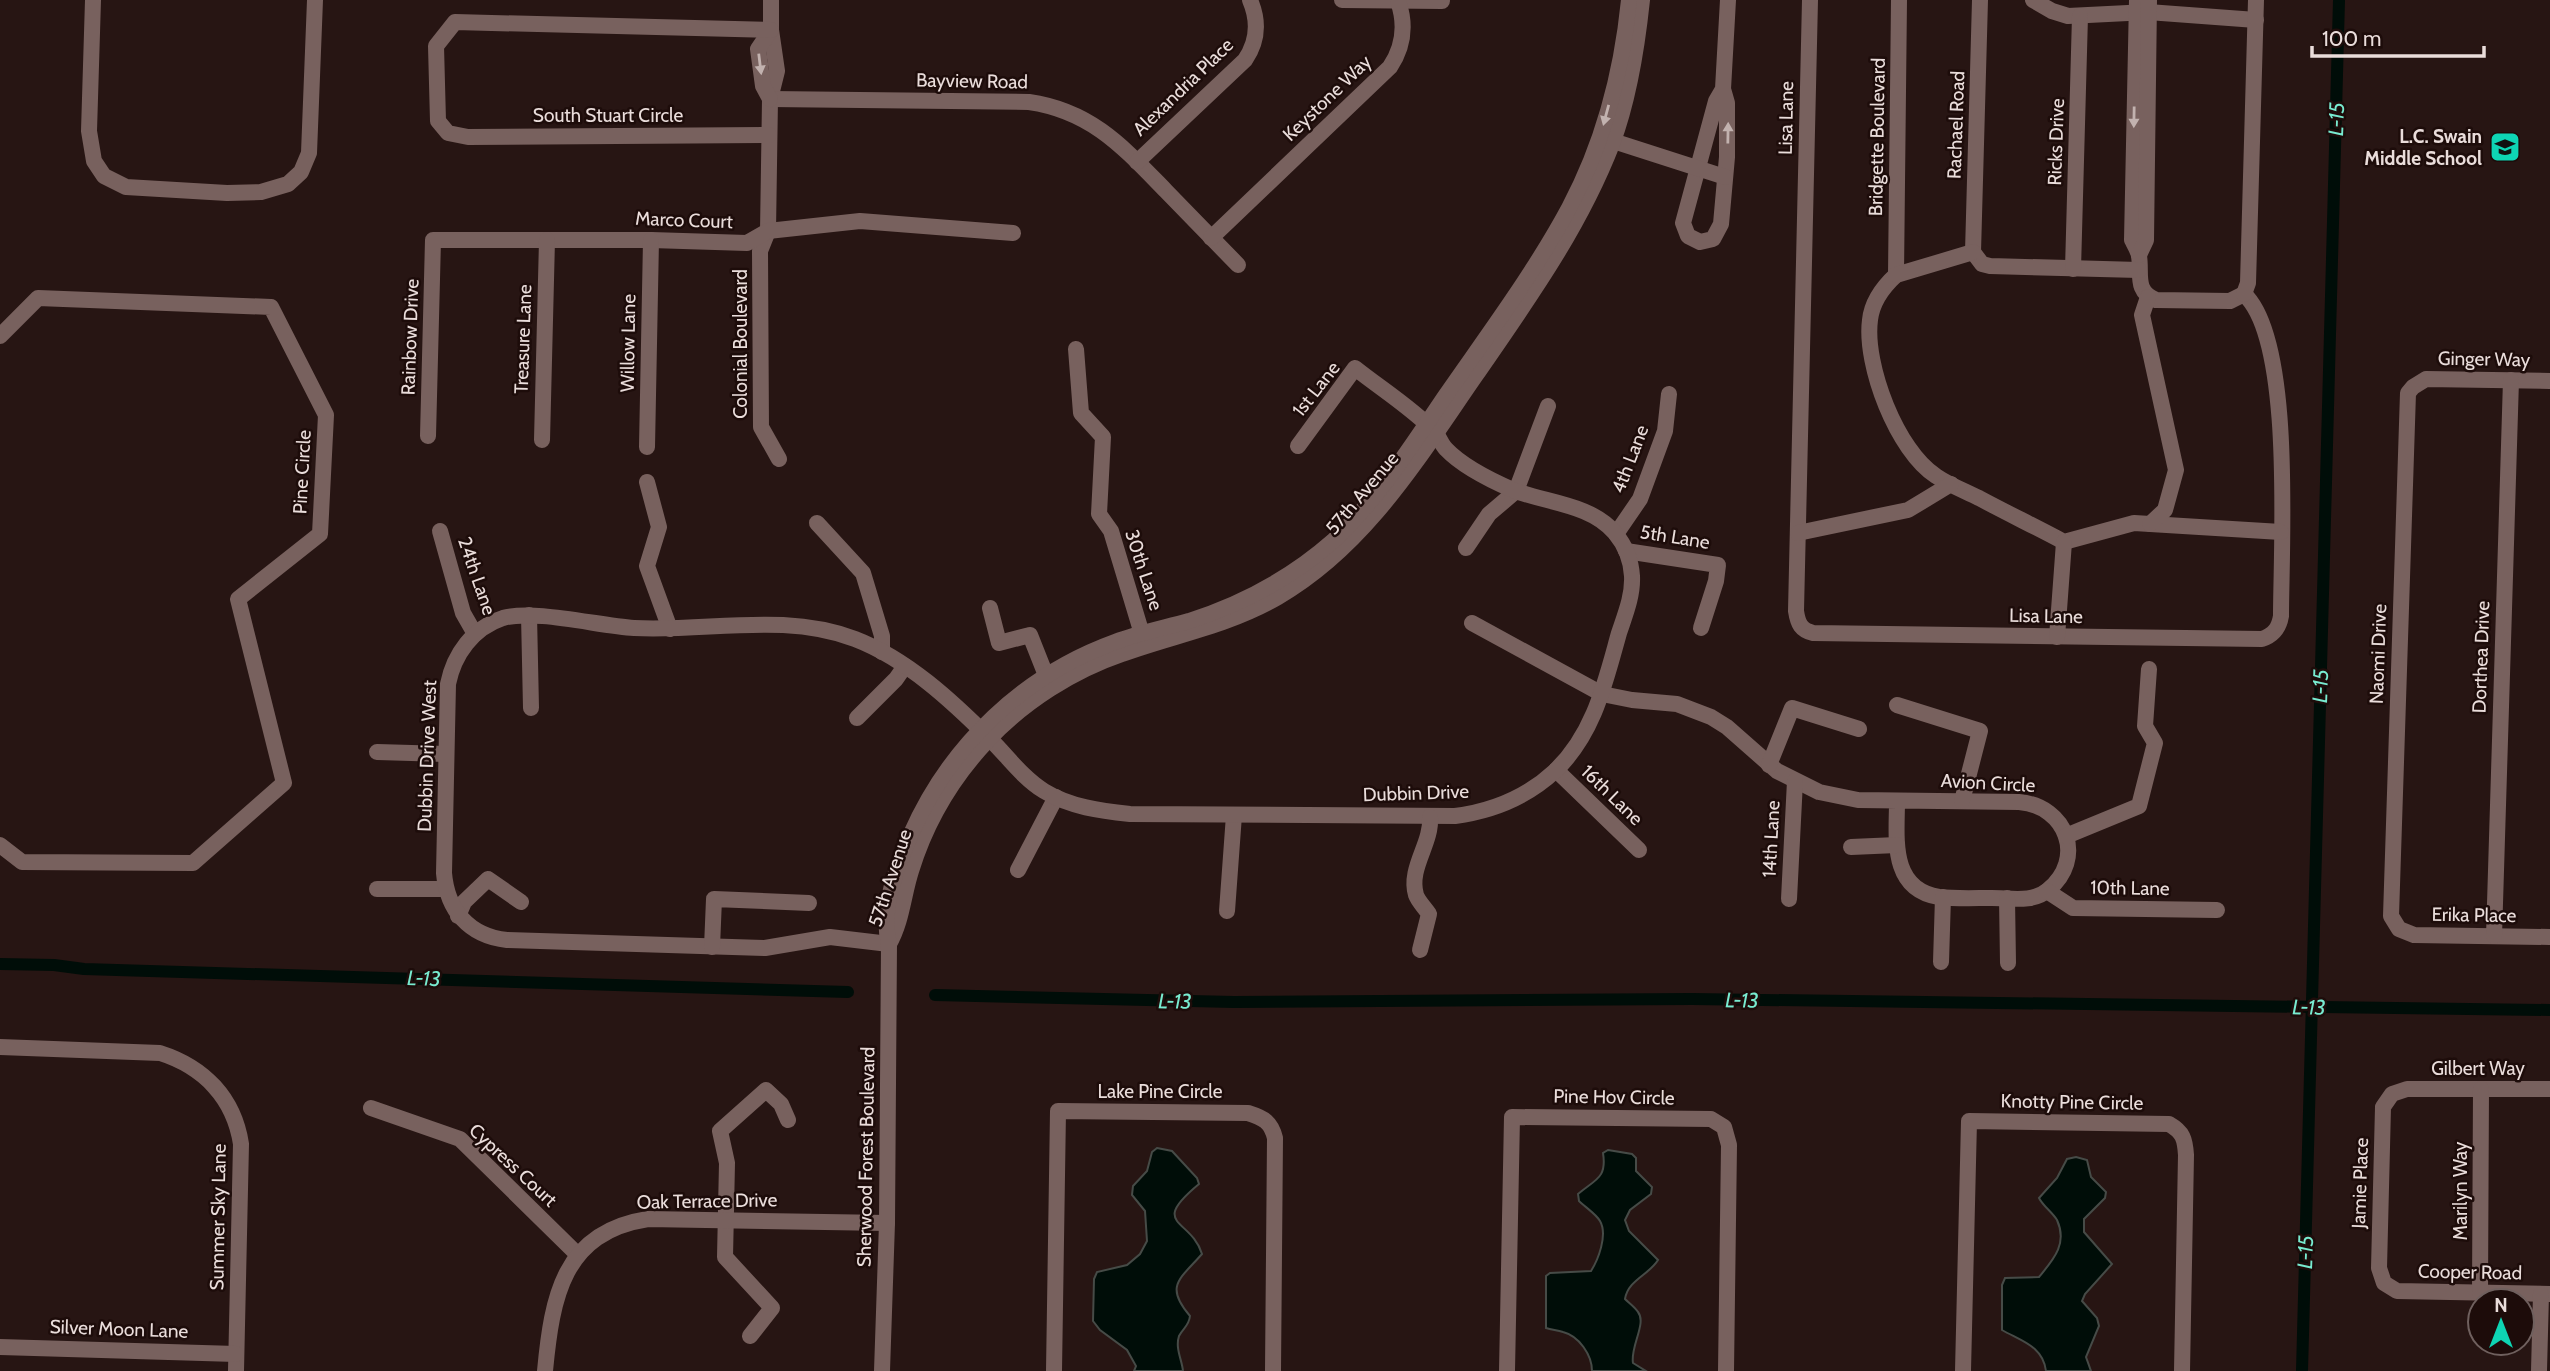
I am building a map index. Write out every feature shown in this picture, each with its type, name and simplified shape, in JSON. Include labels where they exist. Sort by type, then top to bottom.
[{"type":"street","points":[[93,0],[89,131],[94,161],[104,176],[126,187],[227,193],[261,192],[288,184],[301,172],[309,153],[315,0]]},
{"type":"street","name":"Colonial Boulevard","points":[[771,0],[771,30],[758,49],[763,86],[770,99],[768,231],[760,251],[761,427],[779,459]]},
{"type":"street","name":"Alexandria Place","points":[[1137,162],[1245,60],[1254,44],[1257,27],[1250,0]]},
{"type":"street","points":[[1342,0],[1442,1]]},
{"type":"street","name":"57th Avenue","points":[[889,944],[898,929],[910,873],[931,821],[985,734],[1022,709],[1049,683],[1144,640],[1222,623],[1250,612],[1311,576],[1364,528],[1384,504],[1537,264],[1571,205],[1600,138],[1619,66],[1629,0]]},
{"type":"street","name":"57th Avenue","points":[[1431,428],[1548,271],[1583,211],[1613,141],[1632,68],[1642,0]]},
{"type":"street","points":[[1723,89],[1716,101],[1683,223],[1688,236],[1700,242],[1713,239],[1721,224],[1728,130],[1727,103],[1723,89],[1728,0]]},
{"type":"street","name":"Lisa Lane","points":[[1810,0],[1796,611],[1800,626],[1805,631],[1813,634],[2057,638],[2262,639],[2270,636],[2276,631],[2281,616],[2282,439],[2277,378],[2258,310],[2244,294]]},
{"type":"street","name":"Bridgette Boulevard","points":[[1896,275],[1899,0]]},
{"type":"street","name":"Rachael Road","points":[[1973,251],[1980,0]]},
{"type":"street","points":[[2033,0],[2052,11],[2080,16],[2143,6],[2256,20]]},
{"type":"street","points":[[2143,6],[2132,240],[2139,262],[2139,282],[2148,297],[2156,300],[2230,301],[2244,294],[2248,283],[2256,0]]},
{"type":"street","name":"Keystone Way","points":[[1212,238],[1390,67],[1403,37],[1403,20],[1398,1]]},
{"type":"street","name":"Ricks Drive","points":[[2073,269],[2080,16]]},
{"type":"street","name":"South Stuart Circle","points":[[769,135],[468,137],[448,133],[438,121],[436,46],[455,22],[771,30]]},
{"type":"street","name":"Bayview Road","points":[[770,99],[1037,103],[1060,109],[1102,130],[1238,265]]},
{"type":"street","points":[[1613,141],[1725,177]]},
{"type":"street","name":"Marco Court","points":[[433,240],[747,243],[768,231],[860,221],[1013,233]]},
{"type":"street","name":"Rainbow Drive","points":[[428,436],[433,240]]},
{"type":"street","name":"Treasure Lane","points":[[542,440],[547,240]]},
{"type":"street","name":"Willow Lane","points":[[647,447],[651,240]]},
{"type":"street","points":[[2139,262],[2073,269],[1990,266],[1982,264],[1973,251],[1896,275],[1883,288],[1874,303],[1870,319],[1876,376],[1901,438],[1935,476],[2064,542],[2134,523],[2281,532]]},
{"type":"street","points":[[2148,297],[2142,315],[2176,470],[2165,510],[2150,524]]},
{"type":"street","name":"Pine Circle","points":[[0,336],[38,298],[271,307],[326,415],[320,534],[238,599],[284,783],[193,863],[22,862],[0,845]]},
{"type":"street","name":"30th Lane","points":[[1076,349],[1081,413],[1103,437],[1099,514],[1111,531],[1144,640]]},
{"type":"street","name":"1st Lane","points":[[1298,446],[1355,369],[1431,428]]},
{"type":"street","name":"Ginger Way","points":[[2419,382],[2426,379],[2550,381]]},
{"type":"street","name":"Dorthea Drive","points":[[2494,936],[2511,380]]},
{"type":"street","name":"Naomi Drive","points":[[2399,929],[2391,916],[2406,416],[2408,393],[2419,382]]},
{"type":"street","name":"4th Lane","points":[[1616,534],[1640,499],[1665,431],[1669,394]]},
{"type":"street","points":[[1466,548],[1489,513],[1516,491],[1548,406]]},
{"type":"street","name":"Dubbin Drive","points":[[985,734],[1028,779],[1056,797],[1102,811],[1130,814],[1430,817],[1471,814],[1502,805],[1524,794],[1556,770],[1583,737],[1602,694],[1631,590],[1632,573],[1626,551],[1616,534],[1604,522],[1588,513],[1516,491],[1492,480],[1444,448],[1431,428]]},
{"type":"street","points":[[647,482],[659,527],[647,566],[670,629]]},
{"type":"street","points":[[1798,533],[1908,510],[1951,484]]},
{"type":"street","points":[[817,523],[863,573],[882,636],[882,652]]},
{"type":"street","name":"24th Lane","points":[[440,531],[463,613],[475,634]]},
{"type":"street","points":[[2057,638],[2064,542]]},
{"type":"street","name":"5th Lane","points":[[1626,551],[1718,565],[1716,581],[1701,628]]},
{"type":"street","points":[[990,608],[999,643],[1030,635],[1049,683]]},
{"type":"street","points":[[529,615],[531,708]]},
{"type":"street","name":"Dubbin Drive West","points":[[458,916],[445,889],[446,754],[450,675],[456,658],[475,634],[502,619],[529,615],[593,625],[670,629],[764,624],[802,626],[856,640],[882,652],[905,666],[985,734]]},
{"type":"street","name":"Avion Circle","points":[[1472,623],[1602,694],[1632,700],[1668,702],[1694,709],[1727,727],[1769,765],[1819,792],[1838,797],[1897,801],[2020,802],[2040,806],[2054,815],[2066,836]]},
{"type":"street","points":[[857,718],[896,679],[905,666]]},
{"type":"street","points":[[1897,801],[1898,861],[1906,877],[1919,889],[1943,897],[2036,899],[2048,891],[2063,870],[2068,853],[2066,836],[2138,806],[2155,743],[2145,726],[2149,669]]},
{"type":"street","points":[[1897,705],[1980,731],[1962,801]]},
{"type":"street","points":[[1769,765],[1792,708],[1859,729]]},
{"type":"street","points":[[377,752],[446,754]]},
{"type":"street","name":"16th Lane","points":[[1556,770],[1639,850]]},
{"type":"street","name":"14th Lane","points":[[1788,899],[1796,781]]},
{"type":"street","points":[[1017,870],[1056,797]]},
{"type":"street","points":[[1227,911],[1234,815]]},
{"type":"street","points":[[1420,950],[1429,914],[1416,896],[1414,875],[1431,830],[1430,817]]},
{"type":"street","points":[[1851,847],[1897,845]]},
{"type":"street","points":[[521,902],[488,879],[464,902],[458,916],[475,930],[498,939],[775,948],[830,937],[889,944]]},
{"type":"street","points":[[377,889],[445,889]]},
{"type":"street","name":"10th Lane","points":[[2048,891],[2073,908],[2217,910]]},
{"type":"street","points":[[1941,962],[1943,897]]},
{"type":"street","points":[[712,947],[713,898],[809,903]]},
{"type":"street","points":[[2007,898],[2008,963]]},
{"type":"street","name":"Erika Place","points":[[2399,929],[2414,935],[2550,937]]},
{"type":"street","name":"Sherwood Forest Boulevard","points":[[882,1371],[887,1223],[889,944]]},
{"type":"street","name":"Summer Sky Lane","points":[[0,1047],[160,1054],[187,1064],[201,1073],[219,1091],[236,1120],[241,1144],[236,1371]]},
{"type":"street","name":"Gilbert Way","points":[[2407,1089],[2550,1089]]},
{"type":"street","name":"Jamie Place","points":[[2390,1288],[2380,1276],[2379,1268],[2384,1107],[2392,1094],[2407,1089]]},
{"type":"street","name":"Marilyn Way","points":[[2480,1287],[2481,1089]]},
{"type":"street","points":[[750,1336],[772,1308],[725,1257],[727,1163],[720,1131],[766,1090],[781,1104],[788,1120]]},
{"type":"street","name":"Cypress Court","points":[[371,1108],[460,1139],[578,1254]]},
{"type":"street","name":"Lake Pine Circle","points":[[1054,1371],[1058,1111],[1248,1113],[1264,1119],[1272,1127],[1275,1138],[1273,1371]]},
{"type":"street","name":"Pine Hov Circle","points":[[1507,1371],[1512,1117],[1525,1117],[1711,1119],[1724,1127],[1729,1144],[1726,1371]]},
{"type":"street","name":"Knotty Pine Circle","points":[[1963,1371],[1969,1121],[2169,1124],[2181,1130],[2186,1155],[2182,1371]]},
{"type":"street","name":"Oak Terrace Drive","points":[[545,1371],[555,1300],[567,1269],[578,1254],[601,1234],[648,1219],[887,1223]]},
{"type":"street","name":"Cooper Road","points":[[2390,1288],[2397,1291],[2466,1293]]},
{"type":"street","points":[[2539,1371],[2546,1294]]},
{"type":"street","name":"Silver Moon Lane","points":[[0,1347],[236,1354]]},
{"type":"shaded area","points":[[1157,1148],[1172,1151],[1197,1178],[1199,1184],[1176,1208],[1175,1215],[1177,1221],[1197,1242],[1202,1254],[1178,1283],[1178,1297],[1190,1316],[1178,1340],[1183,1371],[1134,1371],[1136,1366],[1127,1350],[1100,1330],[1093,1321],[1094,1279],[1097,1272],[1127,1265],[1140,1254],[1147,1241],[1145,1211],[1132,1195],[1133,1186],[1147,1171],[1152,1152]]},
{"type":"shaded area","points":[[1608,1150],[1632,1154],[1636,1158],[1636,1171],[1652,1187],[1651,1194],[1630,1210],[1625,1220],[1629,1231],[1658,1260],[1634,1282],[1625,1299],[1635,1308],[1641,1322],[1633,1363],[1646,1371],[1592,1371],[1590,1359],[1579,1342],[1569,1334],[1546,1328],[1546,1276],[1550,1273],[1591,1271],[1599,1254],[1603,1240],[1600,1221],[1579,1201],[1578,1194],[1602,1173],[1603,1153]]},
{"type":"shaded area","points":[[2076,1157],[2087,1160],[2091,1177],[2106,1192],[2105,1198],[2084,1219],[2084,1232],[2112,1264],[2082,1301],[2097,1318],[2099,1326],[2086,1357],[2091,1371],[2046,1371],[2036,1350],[2002,1330],[2002,1285],[2005,1278],[2039,1277],[2054,1258],[2060,1244],[2060,1229],[2057,1220],[2039,1198],[2057,1178],[2067,1159]]},
{"type":"waterway","name":"L-15","points":[[2302,1371],[2339,0]]},
{"type":"waterway","name":"L-13","points":[[0,964],[54,965],[84,969],[848,992]]},
{"type":"waterway","name":"L-13","points":[[935,995],[1234,1002],[1692,999],[2550,1010]]},
{"type":"place","name":"L.C. Swain Middle School","points":[[2505,147]]}]
